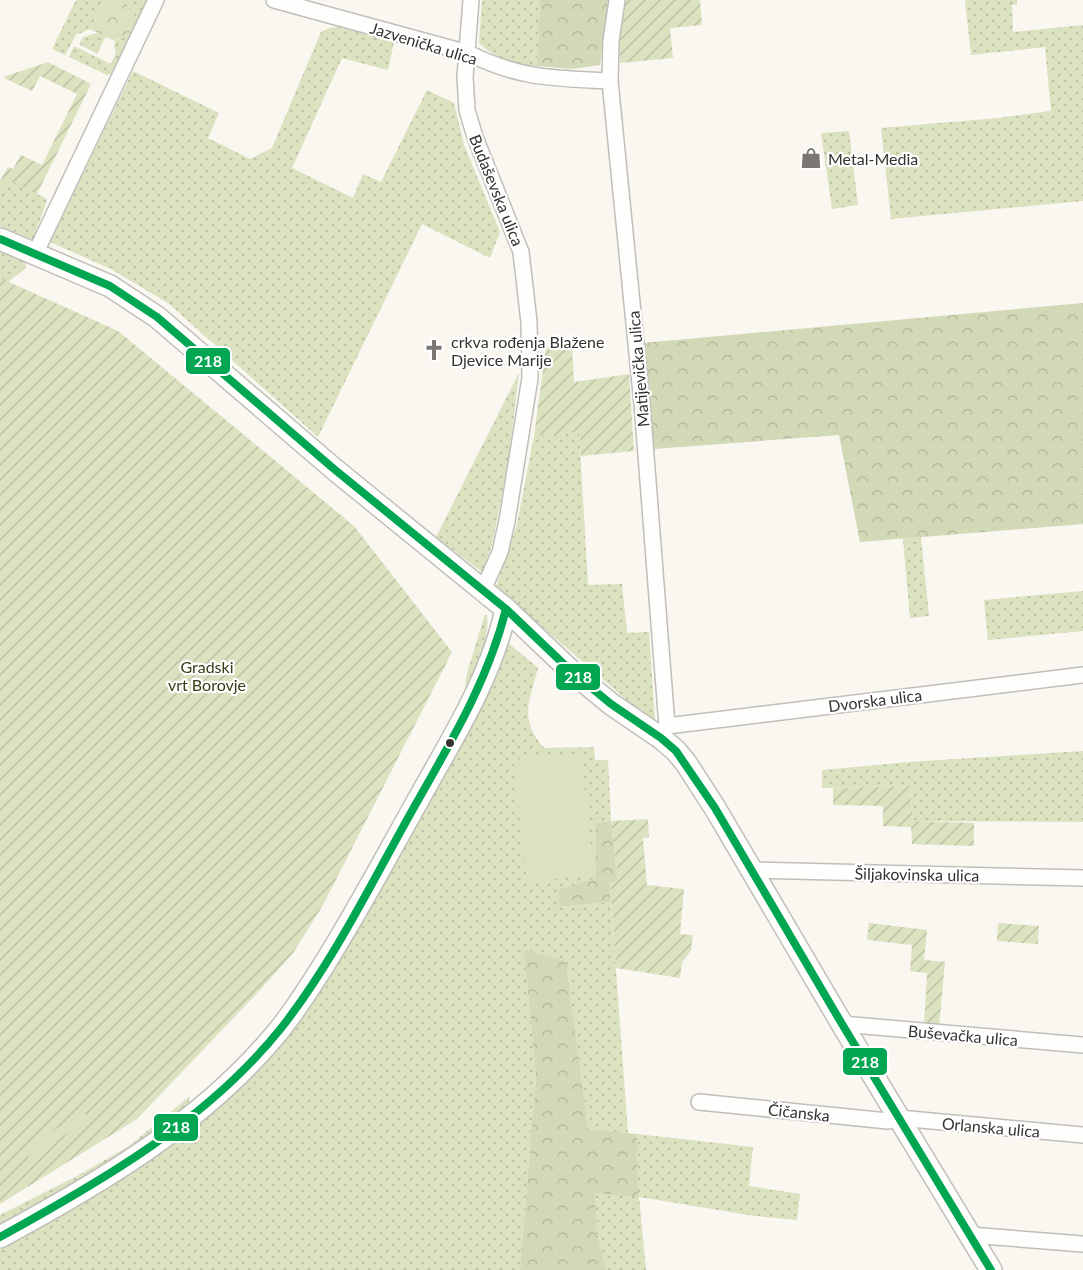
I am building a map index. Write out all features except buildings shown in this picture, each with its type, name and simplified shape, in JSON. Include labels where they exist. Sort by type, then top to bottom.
[{"type":"street","points":[[35,254],[156,0]]},
{"type":"street","name":"Jazvenička ulica","points":[[274,0],[468,53],[494,66],[537,77],[610,81]]},
{"type":"street","name":"Budaševska ulica","points":[[471,0],[465,77],[467,110],[474,137],[521,252],[529,322],[530,378],[520,448],[500,552],[483,590]]},
{"type":"street","name":"Matijevička ulica","points":[[617,0],[611,41],[610,81],[642,404],[664,732]]},
{"type":"street","points":[[0,239],[110,286],[157,317],[343,477],[506,609],[571,671],[611,704],[664,732],[694,775],[991,1270]]},
{"type":"street","points":[[0,1237],[107,1177],[154,1144],[224,1088],[277,1033],[333,950],[430,777],[492,657],[501,633],[506,609]]},
{"type":"street","name":"Dvorska ulica","points":[[664,732],[1083,675]]},
{"type":"street","name":"Šiljakovinska ulica","points":[[751,870],[1083,878]]},
{"type":"street","name":"Buševačka ulica","points":[[842,1024],[1083,1046]]},
{"type":"street","name":"Čičanska","points":[[699,1102],[888,1120],[899,1118]]},
{"type":"street","name":"Orlanska ulica","points":[[899,1118],[1083,1135]]},
{"type":"street","points":[[969,1235],[1083,1244]]},
{"type":"green space","points":[[76,0],[109,0],[103,12],[99,11],[90,29],[77,33],[65,55],[52,49]]},
{"type":"green space","points":[[109,0],[117,0],[128,5],[131,14],[139,18],[130,37],[115,41],[90,29],[99,11],[103,12]]},
{"type":"green space","points":[[117,0],[149,0],[148,9],[144,7],[139,18],[131,14],[128,5]]},
{"type":"green space","points":[[482,0],[540,0],[537,66],[506,60],[479,43]]},
{"type":"green space","points":[[540,0],[608,0],[600,65],[572,69],[537,66]]},
{"type":"green space","points":[[623,0],[700,0],[702,25],[670,28],[673,58],[620,63]]},
{"type":"green space","points":[[965,0],[1017,0],[1017,5],[1012,5],[1013,32],[1083,25],[1083,201],[891,219],[881,128],[1051,111],[1045,47],[971,55]]},
{"type":"green space","points":[[338,27],[394,42],[388,70],[342,58],[292,168],[353,198],[363,174],[381,182],[427,90],[454,103],[464,145],[500,232],[490,258],[422,224],[318,437],[168,303],[111,269],[50,242],[133,71],[219,113],[208,138],[250,159],[272,148],[321,32]]},
{"type":"green space","points":[[97,33],[106,36],[97,54],[79,44],[83,37]]},
{"type":"green space","points":[[128,35],[133,38],[117,71],[107,75],[69,57],[74,46],[111,64],[116,53],[115,41]]},
{"type":"green space","points":[[48,62],[91,84],[37,194],[8,180],[0,194],[0,181],[8,167],[13,169],[21,155],[42,165],[77,94],[40,76],[32,91],[4,78]]},
{"type":"green space","points":[[849,131],[858,205],[832,209],[821,133]]},
{"type":"green space","points":[[8,179],[47,200],[33,240],[0,226],[0,194]]},
{"type":"green space","points":[[0,252],[26,262],[26,268],[8,282],[0,278]]},
{"type":"green space","name":"Gradski vrt Borovje","points":[[0,278],[118,331],[354,526],[452,652],[323,905],[293,953],[137,1119],[0,1204]]},
{"type":"green space","points":[[1083,303],[1083,524],[860,542],[839,435],[654,449],[643,343]]},
{"type":"green space","points":[[572,346],[574,382],[629,374],[634,451],[581,456],[579,432],[534,436],[546,347]]},
{"type":"green space","points":[[519,373],[508,465],[492,545],[482,572],[436,537]]},
{"type":"green space","points":[[579,432],[588,585],[622,584],[627,633],[649,632],[655,721],[651,721],[496,587],[517,524],[534,436]]},
{"type":"green space","points":[[921,537],[929,616],[910,618],[903,539]]},
{"type":"green space","points":[[1083,591],[1083,631],[988,640],[984,600]]},
{"type":"green space","points":[[485,614],[487,625],[484,645],[464,694],[467,673]]},
{"type":"green space","points":[[507,642],[538,668],[528,710],[531,728],[544,748],[594,747],[595,760],[608,760],[611,821],[596,823],[596,878],[578,885],[560,907],[611,902],[628,1133],[588,1129],[566,961],[524,949],[536,1077],[520,1270],[0,1270],[0,1250],[270,1049]]},
{"type":"green space","points":[[1083,751],[1083,822],[913,821],[910,786],[822,788],[822,770]]},
{"type":"green space","points":[[581,753],[594,875],[527,882],[513,760]]},
{"type":"green space","points":[[910,786],[913,821],[974,823],[974,846],[912,844],[911,827],[883,826],[883,806],[833,805],[833,788]]},
{"type":"green space","points":[[648,819],[649,837],[643,838],[647,885],[684,889],[680,934],[693,935],[691,950],[682,963],[680,978],[616,968],[610,882],[618,881],[611,821]]},
{"type":"green space","points":[[611,821],[618,882],[610,883],[611,902],[559,907],[559,890],[596,878],[596,823]]},
{"type":"green space","points":[[869,923],[927,930],[924,960],[945,962],[939,1027],[924,1026],[927,973],[910,971],[912,945],[867,940]]},
{"type":"green space","points":[[998,923],[1039,926],[1038,944],[997,941]]},
{"type":"green space","points":[[524,949],[566,961],[588,1129],[637,1134],[638,1197],[595,1193],[597,1233],[606,1270],[520,1270],[536,1077]]},
{"type":"green space","points":[[190,1096],[188,1107],[130,1152],[0,1227],[0,1215],[79,1175],[129,1146]]},
{"type":"green space","points":[[84,1112],[89,1120],[29,1158],[24,1149]]},
{"type":"green space","points":[[637,1134],[753,1147],[749,1186],[800,1194],[797,1220],[755,1216],[639,1197],[646,1270],[606,1270],[597,1233],[595,1193],[638,1196]]},
{"type":"transit line","name":"218","points":[[0,239],[110,286],[157,317],[334,469],[506,609],[571,671],[611,704],[676,751],[715,808],[991,1270]]},
{"type":"transit line","name":"218","points":[[0,1237],[77,1194],[152,1146],[187,1120],[253,1060],[282,1027],[334,951],[451,742],[477,691],[506,609]]},
{"type":"place","name":"Metal-Media","points":[[811,158]]},
{"type":"place","name":"crkva rođenja Blažene Djevice Marije","points":[[434,350]]}]
